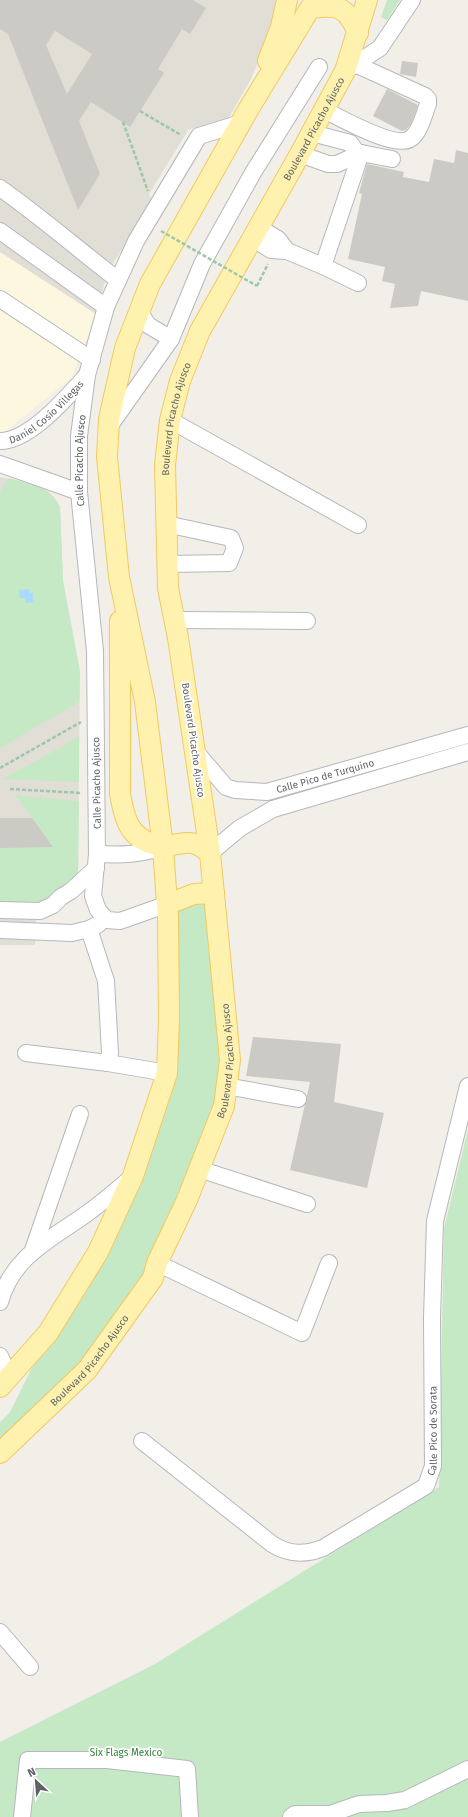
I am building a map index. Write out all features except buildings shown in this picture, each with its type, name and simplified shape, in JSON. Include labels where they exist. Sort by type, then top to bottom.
[{"type":"main road","points":[[245,117],[281,27],[287,0]]},
{"type":"main road","name":"Boulevard Picacho Ajusco","points":[[0,1453],[87,1370],[152,1278],[157,1263],[188,1200],[224,1106],[230,1060],[210,853],[178,638],[168,588],[165,465],[170,420],[180,381],[200,331],[324,110],[350,67],[367,0]]},
{"type":"main road","points":[[5,1382],[52,1326],[98,1252],[134,1176],[167,1073],[169,1018],[168,904],[163,846],[145,702],[120,577],[107,457],[109,419],[125,348],[150,284],[245,117],[313,4],[339,8],[349,14],[358,33]]},
{"type":"main road","points":[[120,577],[120,794],[124,817],[132,833],[144,841],[163,846],[187,842],[200,845],[210,853]]},
{"type":"main road","points":[[168,904],[194,894],[214,894]]},
{"type":"street","points":[[350,67],[380,48],[412,0]]},
{"type":"street","points":[[108,428],[171,339],[202,264],[254,171],[319,67]]},
{"type":"street","points":[[324,110],[380,136],[394,140],[404,142],[412,139],[417,132],[428,104],[428,99],[425,96],[350,67]]},
{"type":"street","name":"Calle Picacho Ajusco","points":[[107,920],[98,910],[94,896],[96,861],[95,651],[79,492],[78,436],[87,375],[106,307],[136,241],[199,136],[245,117]]},
{"type":"street","points":[[312,133],[350,143],[360,154]]},
{"type":"street","points":[[300,154],[328,164],[336,164],[360,154],[392,159]]},
{"type":"street","points":[[323,266],[360,154]]},
{"type":"street","points":[[0,188],[37,215],[61,236],[118,280]]},
{"type":"street","points":[[0,231],[106,307]]},
{"type":"street","points":[[255,232],[271,250],[287,251],[358,283]]},
{"type":"street","points":[[0,299],[92,360]]},
{"type":"street","points":[[139,310],[148,325],[171,339]]},
{"type":"street","name":"Daniel Cosío Villegas","points":[[0,440],[7,441],[33,428],[62,403],[87,375]]},
{"type":"street","points":[[170,420],[358,525]]},
{"type":"street","points":[[0,464],[79,492]]},
{"type":"street","points":[[166,524],[231,538],[235,548],[229,563],[168,564]]},
{"type":"street","points":[[174,620],[307,621]]},
{"type":"street","name":"Calle Pico de Turquino","points":[[196,752],[226,787],[235,790],[268,792],[468,735]]},
{"type":"street","name":"Calle Pico de Turquino","points":[[210,853],[240,828],[273,809],[468,752]]},
{"type":"street","points":[[0,910],[40,911],[53,905],[61,897],[71,891],[96,861],[145,853],[163,846]]},
{"type":"street","points":[[0,930],[72,933],[89,929],[107,920],[120,921],[168,904]]},
{"type":"street","points":[[53,905],[51,920],[61,933]]},
{"type":"street","points":[[89,929],[106,981],[110,1053],[108,1063]]},
{"type":"street","points":[[26,1053],[108,1063],[167,1073]]},
{"type":"street","points":[[226,1086],[298,1099]]},
{"type":"street","name":"Calle Pico de Sorata","points":[[142,1441],[272,1544],[287,1552],[309,1553],[323,1548],[426,1486],[433,1466],[432,1318],[435,1221],[468,1086]]},
{"type":"street","points":[[34,1250],[80,1114]]},
{"type":"street","points":[[199,1169],[307,1204]]},
{"type":"street","points":[[0,1302],[4,1288],[14,1269],[34,1250],[90,1212],[134,1176]]},
{"type":"street","points":[[157,1263],[302,1333],[329,1263]]},
{"type":"street","points":[[0,1356],[5,1382]]},
{"type":"street","points":[[0,1632],[30,1667]]},
{"type":"street","points":[[22,1817],[28,1760],[108,1760],[188,1769],[190,1817]]},
{"type":"street","points":[[291,1817],[295,1814],[330,1814],[359,1804],[386,1803],[405,1800],[468,1769]]},
{"type":"path","points":[[140,111],[181,136]]},
{"type":"path","points":[[124,122],[148,191]]},
{"type":"path","points":[[161,231],[256,286],[270,262]]},
{"type":"path","points":[[0,768],[84,721]]},
{"type":"path","points":[[10,789],[84,793]]},
{"type":"shaded area","points":[[0,0],[277,0],[272,29],[251,79],[224,126],[189,129],[149,194],[152,201],[112,265],[105,281],[96,314],[0,252]]},
{"type":"shaded area","points":[[0,252],[96,314],[72,377],[0,436]]},
{"type":"shaded area","points":[[0,477],[35,485],[46,490],[54,497],[60,507],[63,581],[80,672],[78,873],[37,905],[35,945],[0,945]]},
{"type":"green space","points":[[387,0],[400,0],[387,20],[381,17]]},
{"type":"green space","points":[[8,478],[38,486],[50,494],[60,507],[63,581],[80,672],[79,702],[0,748],[0,492]]},
{"type":"green space","points":[[79,737],[79,782],[3,779]]},
{"type":"green space","points":[[15,795],[79,801],[78,873],[59,893],[37,905],[0,903],[0,848],[52,846]]},
{"type":"green space","points":[[215,899],[227,1060],[221,1105],[151,1277],[86,1368],[0,1449],[0,1422],[10,1412],[49,1334],[99,1252],[169,1072],[171,906]]},
{"type":"green space","name":"Six Flags Mexico","points":[[468,1130],[468,1817],[0,1817],[0,1742],[155,1664],[439,1487],[444,1228]]},
{"type":"water","points":[[29,589],[29,593],[33,593],[33,602],[25,603],[25,598],[20,598],[19,590]]}]
